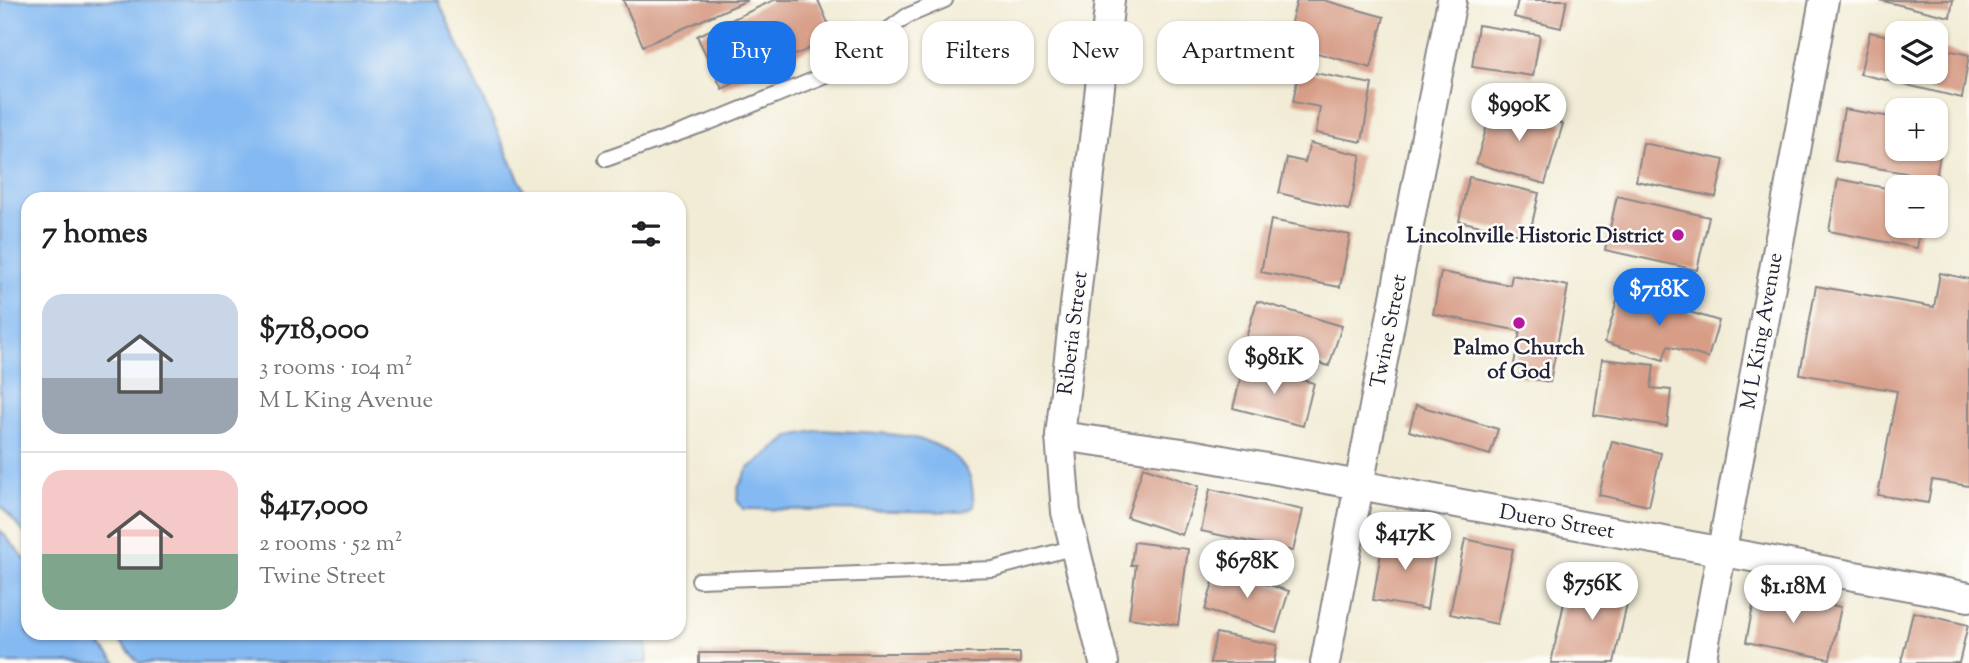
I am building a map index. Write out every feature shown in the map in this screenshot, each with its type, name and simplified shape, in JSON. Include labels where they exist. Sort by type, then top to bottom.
[{"type":"street","name":"Riberia Street","points":[[1108,658],[1074,547],[1062,488],[1060,436],[1110,0]]},
{"type":"street","name":"Twine Street","points":[[1325,663],[1452,0]]},
{"type":"street","name":"M L King Avenue","points":[[1702,663],[1824,0]]},
{"type":"street","name":"Duero Street","points":[[1060,436],[1190,454],[1969,597]]},
{"type":"lane","points":[[606,159],[710,122],[828,74],[907,16],[945,0]]},
{"type":"lane","points":[[699,580],[993,569],[1074,547]]},
{"type":"water","points":[[0,0],[438,0],[525,192],[21,192],[21,529],[0,505]]},
{"type":"water","points":[[821,430],[904,436],[942,448],[958,459],[969,475],[974,507],[963,512],[743,509],[737,500],[738,488],[748,469],[791,436]]},
{"type":"water","points":[[0,530],[21,554],[21,640],[96,640],[117,663],[0,663]]},
{"type":"water","points":[[118,640],[646,640],[648,663],[139,663]]},
{"type":"building","points":[[623,0],[748,0],[643,46]]},
{"type":"building","points":[[774,0],[818,0],[827,21],[810,21],[810,48],[796,55],[796,21],[729,21]]},
{"type":"building","points":[[1297,0],[1323,0],[1384,17],[1371,68],[1319,53],[1319,21],[1291,21]]},
{"type":"building","points":[[1518,0],[1567,0],[1561,28],[1514,17]]},
{"type":"building","points":[[1879,0],[1953,0],[1950,17]]},
{"type":"building","points":[[1478,25],[1540,35],[1533,76],[1472,67]]},
{"type":"building","points":[[707,31],[707,57],[697,36]]},
{"type":"building","points":[[1870,32],[1885,35],[1885,80],[1860,74]]},
{"type":"building","points":[[1948,50],[1969,55],[1962,98],[1902,84],[1948,84]]},
{"type":"building","points":[[1319,74],[1372,84],[1362,142],[1316,133],[1320,107],[1293,102],[1296,84],[1319,84]]},
{"type":"building","points":[[720,84],[733,84],[722,89]]},
{"type":"building","points":[[1494,102],[1563,124],[1545,184],[1476,163]]},
{"type":"building","points":[[1844,109],[1885,116],[1885,161],[1939,161],[1937,175],[1918,175],[1835,161]]},
{"type":"building","points":[[1310,143],[1361,155],[1349,210],[1279,193],[1287,158],[1305,162]]},
{"type":"building","points":[[1643,143],[1724,160],[1716,197],[1636,181]]},
{"type":"building","points":[[1469,177],[1539,193],[1529,237],[1459,221]]},
{"type":"building","points":[[1838,179],[1885,188],[1885,238],[1919,238],[1917,248],[1829,231]]},
{"type":"building","points":[[1617,196],[1709,217],[1697,270],[1605,250]]},
{"type":"building","points":[[1271,220],[1350,235],[1340,287],[1261,272]]},
{"type":"building","name":"Palmo Church of God","points":[[1441,272],[1510,285],[1512,275],[1568,286],[1550,382],[1512,375],[1520,331],[1433,314]]},
{"type":"building","points":[[1940,273],[1969,279],[1969,486],[1932,480],[1928,503],[1878,495],[1897,391],[1800,374],[1816,286],[1934,307]]},
{"type":"building","points":[[1620,291],[1719,321],[1708,358],[1668,346],[1663,360],[1605,342]]},
{"type":"building","points":[[1257,301],[1342,326],[1329,366],[1245,341]]},
{"type":"building","points":[[1602,359],[1654,365],[1651,388],[1671,390],[1667,426],[1594,415]]},
{"type":"building","points":[[1244,365],[1314,383],[1303,426],[1233,408]]},
{"type":"building","points":[[1416,405],[1498,429],[1490,455],[1409,431]]},
{"type":"building","points":[[1612,441],[1661,453],[1649,506],[1599,495]]},
{"type":"building","points":[[1143,467],[1199,486],[1182,535],[1127,517]]},
{"type":"building","points":[[1210,489],[1303,510],[1293,551],[1201,531]]},
{"type":"building","points":[[1384,535],[1437,544],[1427,609],[1373,600]]},
{"type":"building","points":[[1465,539],[1513,549],[1497,624],[1450,614]]},
{"type":"building","points":[[1134,542],[1188,549],[1178,625],[1129,618],[1136,565],[1131,565]]},
{"type":"building","points":[[1217,569],[1289,591],[1276,632],[1205,610]]},
{"type":"building","points":[[1584,575],[1631,585],[1614,663],[1551,663],[1567,589],[1580,592]]},
{"type":"building","points":[[1756,591],[1841,607],[1830,659],[1746,642]]},
{"type":"building","points":[[1913,612],[1968,625],[1959,663],[1901,663]]},
{"type":"building","points":[[1216,633],[1277,645],[1274,663],[1210,663]]},
{"type":"building","points":[[699,653],[1020,653],[1020,663],[699,663]]},
{"type":"place","name":"Lincolnville Historic District","points":[[1678,235]]},
{"type":"place","name":"Palmo Church of God","points":[[1519,323]]}]
